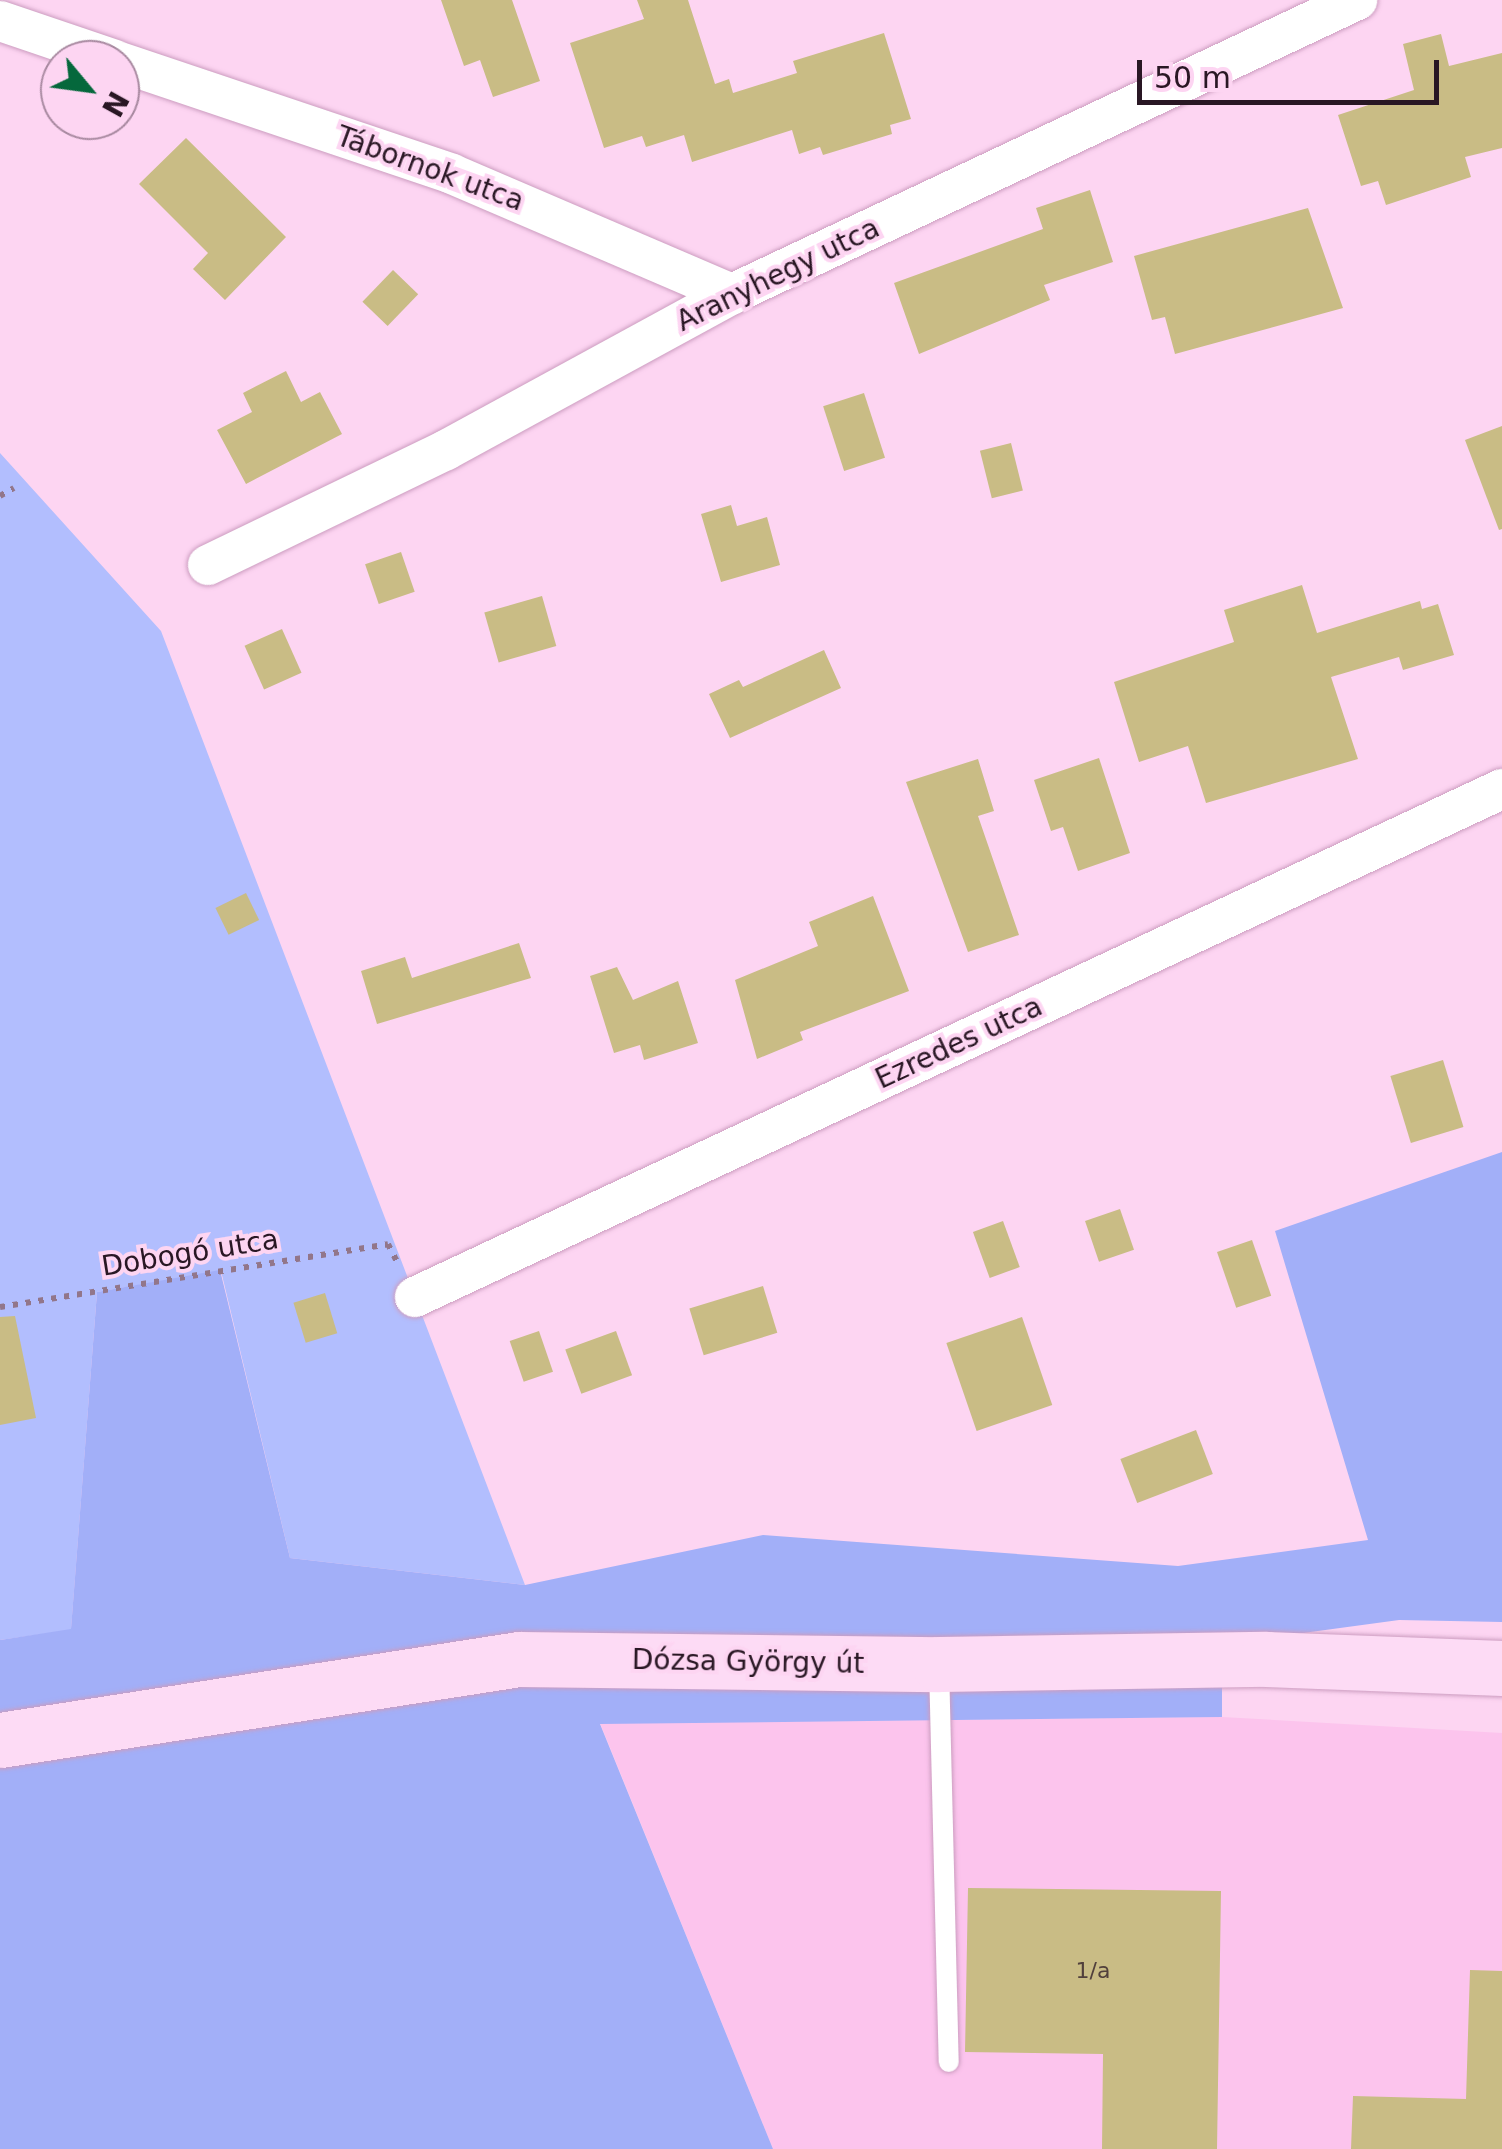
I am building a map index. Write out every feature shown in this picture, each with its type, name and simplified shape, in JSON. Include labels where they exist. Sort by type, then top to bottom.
[{"type":"main road","name":"Dózsa György út","points":[[0,1740],[519,1659],[939,1664],[1266,1659],[1502,1668]]},
{"type":"street","name":"Aranyhegy utca","points":[[208,565],[446,450],[732,294],[1357,0]]},
{"type":"street","name":"Tábornok utca","points":[[0,21],[56,40]]},
{"type":"street","name":"Tábornok utca","points":[[140,68],[452,174],[732,294]]},
{"type":"street","name":"Ezredes utca","points":[[416,1297],[1502,789]]},
{"type":"lane","points":[[939,1664],[949,2062]]},
{"type":"path","points":[[0,496],[14,488]]},
{"type":"path","name":"Dobogó utca","points":[[0,1307],[388,1244]]},
{"type":"shaded area","points":[[0,453],[161,631],[525,1585],[290,1558],[221,1271],[97,1292],[71,1630],[0,1640]]},
{"type":"shaded area","points":[[1502,1152],[1502,1622],[1399,1620],[1222,1644],[1222,1717],[600,1724],[773,2149],[0,2149],[0,1640],[71,1629],[97,1292],[220,1270],[290,1558],[525,1585],[763,1535],[1178,1566],[1368,1540],[1275,1231]]},
{"type":"shaded area","points":[[1222,1717],[1502,1733],[1502,2149],[773,2149],[600,1723]]},
{"type":"building","points":[[441,0],[512,0],[540,81],[493,97],[480,60],[464,66]]},
{"type":"building","points":[[637,0],[688,0],[715,84],[729,79],[733,93],[797,73],[793,61],[884,33],[911,119],[890,125],[892,134],[823,155],[820,147],[799,154],[792,130],[692,162],[684,135],[646,147],[642,136],[604,148],[570,43],[644,19]]},
{"type":"building","points":[[1441,34],[1449,66],[1502,53],[1502,148],[1465,157],[1471,177],[1386,205],[1378,181],[1361,186],[1338,115],[1414,90],[1403,44]]},
{"type":"building","points":[[186,138],[286,237],[225,300],[193,269],[208,253],[139,184]]},
{"type":"building","points":[[1090,190],[1113,262],[1044,285],[1050,300],[919,354],[894,283],[1043,229],[1036,208]]},
{"type":"building","points":[[1308,208],[1343,308],[1175,354],[1165,317],[1152,320],[1134,256]]},
{"type":"building","points":[[393,270],[418,294],[388,326],[362,302]]},
{"type":"building","points":[[286,371],[301,402],[320,392],[342,434],[246,484],[217,430],[252,412],[243,393]]},
{"type":"building","points":[[864,393],[885,458],[844,471],[823,406]]},
{"type":"building","points":[[1502,426],[1502,529],[1499,530],[1465,440]]},
{"type":"building","points":[[1011,443],[1023,491],[992,498],[980,451]]},
{"type":"building","points":[[731,505],[737,526],[767,517],[780,565],[721,582],[701,514]]},
{"type":"building","points":[[401,552],[415,592],[379,604],[365,564]]},
{"type":"building","points":[[1302,585],[1317,633],[1420,601],[1422,609],[1438,604],[1454,655],[1403,670],[1399,657],[1331,677],[1358,759],[1206,803],[1188,746],[1139,762],[1114,682],[1234,642],[1224,610]]},
{"type":"building","points":[[542,596],[556,646],[499,663],[484,613]]},
{"type":"building","points":[[282,629],[302,673],[264,690],[245,646]]},
{"type":"building","points":[[824,650],[841,688],[730,738],[709,694],[739,680],[743,687]]},
{"type":"building","points":[[1099,758],[1130,853],[1078,871],[1063,827],[1051,831],[1034,780]]},
{"type":"building","points":[[978,759],[994,811],[978,816],[1019,935],[968,952],[906,782]]},
{"type":"building","points":[[246,893],[259,920],[229,935],[215,908]]},
{"type":"building","points":[[873,896],[909,991],[800,1032],[803,1040],[757,1059],[735,980],[818,946],[809,922]]},
{"type":"building","points":[[519,943],[531,978],[377,1024],[361,971],[405,957],[412,978]]},
{"type":"building","points":[[617,967],[633,1000],[678,981],[698,1043],[644,1060],[640,1045],[614,1053],[590,976]]},
{"type":"building","points":[[1443,1060],[1463,1127],[1411,1143],[1390,1076]]},
{"type":"building","points":[[1120,1209],[1134,1250],[1099,1262],[1085,1221]]},
{"type":"building","points":[[1003,1221],[1020,1267],[990,1278],[973,1232]]},
{"type":"building","points":[[1252,1240],[1271,1296],[1236,1308],[1217,1252]]},
{"type":"building","points":[[763,1286],[777,1333],[704,1355],[689,1309]]},
{"type":"building","points":[[325,1293],[337,1333],[306,1343],[293,1303]]},
{"type":"building","points":[[15,1316],[36,1418],[0,1425],[0,1317]]},
{"type":"building","points":[[1022,1317],[1052,1405],[977,1431],[946,1343]]},
{"type":"building","points":[[539,1331],[553,1372],[524,1382],[510,1341]]},
{"type":"building","points":[[616,1331],[632,1375],[581,1394],[565,1349]]},
{"type":"building","points":[[1196,1430],[1213,1474],[1137,1503],[1120,1459]]},
{"type":"building","points":[[968,1888],[1221,1891],[1217,2149],[1102,2149],[1103,2054],[965,2052]]},
{"type":"building","points":[[1470,1970],[1502,1971],[1502,2149],[1351,2149],[1353,2096],[1466,2099]]}]
